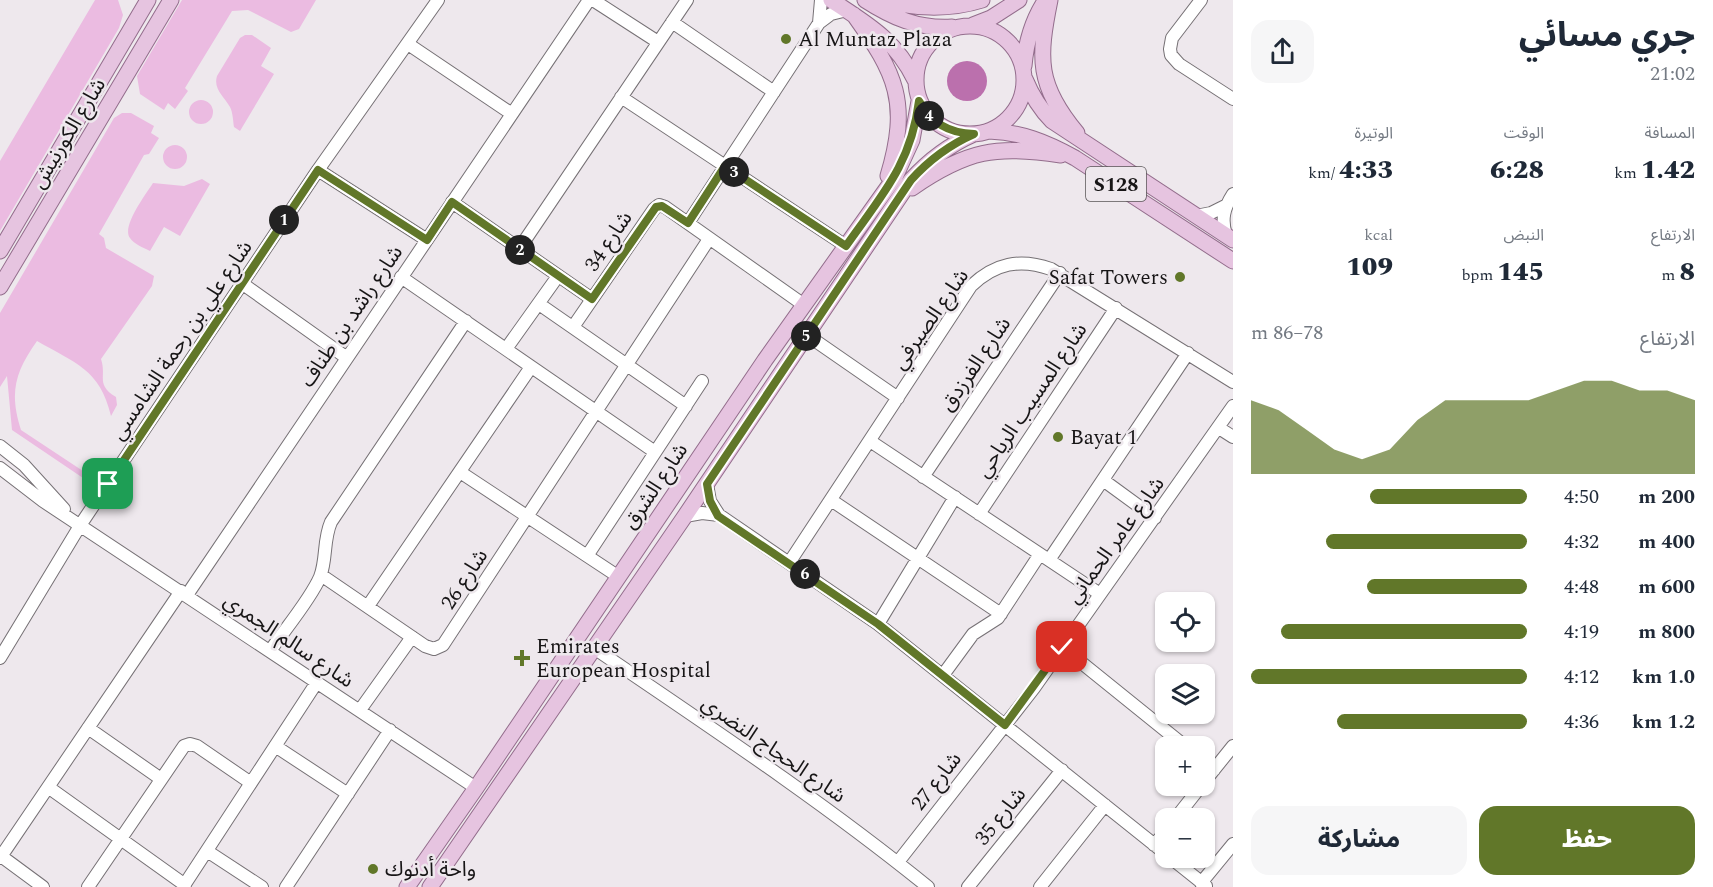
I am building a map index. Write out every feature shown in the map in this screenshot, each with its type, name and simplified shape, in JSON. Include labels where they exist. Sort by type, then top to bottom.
[{"type":"main road","name":"شارع الكورنيش","points":[[0,251],[148,0]]},
{"type":"main road","name":"شارع الكورنيش","points":[[0,287],[171,0]]},
{"type":"main road","points":[[831,0],[892,44],[907,64],[915,80],[919,101],[926,113],[941,126],[960,134],[981,133],[1001,125],[1011,116],[1021,98],[1028,38],[1034,21],[1048,0]]},
{"type":"main road","points":[[866,0],[896,18],[916,25],[936,28],[965,26],[994,31],[1012,45],[1020,58],[1024,75]]},
{"type":"main road","points":[[878,0],[928,8],[950,7],[982,0]]},
{"type":"main road","points":[[915,80],[917,65],[932,40],[944,32],[991,18],[1019,0]]},
{"type":"main road","points":[[1048,0],[1041,48],[1042,67],[1054,103],[1087,144]]},
{"type":"main road","points":[[850,13],[886,62],[897,99],[898,138],[883,193]]},
{"type":"main road","name":"S128","points":[[1024,75],[1031,94],[1058,126],[1229,238]]},
{"type":"main road","name":"شارع الشرق","points":[[407,887],[804,305],[895,177],[908,150],[919,101]]},
{"type":"main road","name":"S128","points":[[981,133],[1024,135],[1041,140],[1075,158],[1233,261]]},
{"type":"main road","name":"شارع الشرق","points":[[430,887],[707,484],[900,196],[924,165],[956,142],[981,133]]},
{"type":"main road","points":[[900,196],[952,162],[975,154],[1019,149],[1075,158]]},
{"type":"street","name":"شارع علي بن رحمة الشامسي","points":[[0,658],[81,524],[318,170],[438,0]]},
{"type":"street","points":[[591,0],[658,42]]},
{"type":"street","name":"شارع راشد بن طناف","points":[[1,857],[88,728],[347,358],[591,0]]},
{"type":"street","points":[[519,249],[687,0]]},
{"type":"street","points":[[819,23],[820,0]]},
{"type":"street","points":[[1201,0],[1172,38],[1170,49],[1174,60],[1179,64],[1233,99]]},
{"type":"street","points":[[688,223],[819,23],[831,14],[850,13]]},
{"type":"street","points":[[672,22],[774,92]]},
{"type":"street","points":[[408,44],[512,114]]},
{"type":"street","points":[[621,97],[846,246]]},
{"type":"street","points":[[318,170],[427,240]]},
{"type":"street","points":[[1229,238],[1223,221],[1225,206],[1233,194]]},
{"type":"street","points":[[452,202],[592,299]]},
{"type":"street","name":"شارع 34","points":[[573,327],[656,207],[662,206],[804,305]]},
{"type":"street","points":[[1196,216],[1211,213],[1225,206]]},
{"type":"street","name":"شارع 26","points":[[321,575],[429,648],[439,648],[443,645],[709,238]]},
{"type":"street","name":"شارع الصيرفي","points":[[789,563],[971,286],[981,276],[1007,264],[1021,262],[1041,265],[1060,273],[1233,382]]},
{"type":"street","name":"شارع الفرزدق","points":[[923,477],[1060,273]]},
{"type":"street","points":[[506,349],[558,276]]},
{"type":"street","points":[[401,277],[655,452]]},
{"type":"street","points":[[243,284],[347,358]]},
{"type":"street","points":[[538,304],[686,406]]},
{"type":"street","name":"شارع المسيب الرياحي","points":[[979,514],[1116,308]]},
{"type":"street","points":[[270,651],[321,575],[326,536],[331,522],[466,321]]},
{"type":"street","points":[[807,335],[898,398]]},
{"type":"street","points":[[943,675],[973,634],[991,624],[1001,614],[1103,480],[1188,353]]},
{"type":"street","points":[[368,606],[531,367]]},
{"type":"street","points":[[587,556],[702,381]]},
{"type":"street","name":"شارع عامر الحماني","points":[[1005,725],[1233,406]]},
{"type":"street","points":[[1219,428],[1233,437]]},
{"type":"street","points":[[870,441],[1100,594]]},
{"type":"street","name":"شارع سالم الجمري","points":[[0,446],[24,465],[52,497],[81,524]]},
{"type":"street","name":"شارع سالم الجمري","points":[[0,468],[43,501],[81,524],[476,788]]},
{"type":"street","points":[[460,472],[619,577]]},
{"type":"street","points":[[1103,480],[1155,518]]},
{"type":"street","points":[[707,484],[710,501],[718,516]]},
{"type":"street","points":[[878,624],[954,497]]},
{"type":"street","points":[[831,500],[1001,614]]},
{"type":"street","points":[[685,516],[702,513],[718,516],[878,624],[1154,845]]},
{"type":"street","points":[[360,710],[412,637]]},
{"type":"street","points":[[1062,647],[1172,736]]},
{"type":"street","name":"شارع الحجاج النضري","points":[[594,648],[696,717],[898,862],[928,887]]},
{"type":"street","points":[[48,787],[184,886],[317,682]]},
{"type":"street","name":"شارع 27","points":[[898,862],[1005,725]]},
{"type":"street","points":[[88,728],[161,779]]},
{"type":"street","points":[[286,887],[390,730]]},
{"type":"street","points":[[88,887],[181,749],[190,744],[197,746],[251,783]]},
{"type":"street","points":[[275,746],[348,794]]},
{"type":"street","points":[[1215,761],[1233,746]]},
{"type":"street","name":"شارع 35","points":[[968,887],[1062,770]]},
{"type":"street","points":[[1184,808],[1194,796]]},
{"type":"street","points":[[1049,884],[1105,805]]},
{"type":"street","points":[[1183,868],[1204,885],[1233,844]]},
{"type":"street","points":[[207,851],[262,887]]},
{"type":"street","points":[[1,857],[44,887]]},
{"type":"shaded area","points":[[95,0],[118,0],[123,15],[119,28],[0,231],[0,161]]},
{"type":"shaded area","points":[[182,0],[316,0],[299,29],[291,32],[248,10],[232,11],[185,88],[188,91],[175,109],[168,103],[164,110],[140,94],[137,76]]},
{"type":"shaded area","points":[[252,35],[271,48],[261,66],[274,74],[240,131],[234,127],[231,109],[218,89],[216,81],[240,38]]},
{"type":"shaded area","points":[[967,61],[975,62],[981,67],[986,73],[986,89],[981,95],[975,100],[967,101],[959,100],[953,95],[948,89],[947,81],[948,73],[953,67],[959,62]]},
{"type":"shaded area","points":[[201,100],[206,101],[212,107],[212,117],[206,123],[201,124],[196,123],[190,117],[189,112],[190,107],[196,101]]},
{"type":"shaded area","points":[[122,113],[131,113],[154,126],[151,133],[159,138],[149,154],[144,155],[99,234],[104,238],[106,248],[154,276],[152,286],[101,359],[104,384],[116,397],[117,405],[111,416],[106,400],[93,377],[74,362],[37,341],[16,383],[15,405],[21,430],[86,473],[86,480],[12,430],[7,376],[0,387],[0,313],[114,118]]},
{"type":"shaded area","points":[[175,145],[180,146],[186,152],[186,162],[180,168],[175,169],[170,168],[164,162],[163,157],[164,152],[170,146]]},
{"type":"shaded area","points":[[202,179],[210,184],[180,236],[164,227],[150,251],[139,246],[130,238],[128,233],[131,219],[153,183],[184,186]]},
{"type":"place","name":"Al Muntaz Plaza","points":[[786,39]]},
{"type":"place","name":"Safat Towers","points":[[1180,277]]},
{"type":"place","name":"Bayat 1","points":[[1058,437]]},
{"type":"place","name":"Emirates European Hospital","points":[[522,658]]},
{"type":"place","name":"واحة أدنوك","points":[[373,869]]},
{"type":"route","points":[[108,484],[318,170],[427,240],[452,202],[592,299],[654,209],[659,205],[662,206],[688,223],[725,166],[846,246],[895,177],[912,141],[919,101],[926,113],[947,130],[960,134],[974,134],[939,153],[911,180],[707,484],[710,501],[718,516],[878,624],[1005,725],[1062,647]]}]
